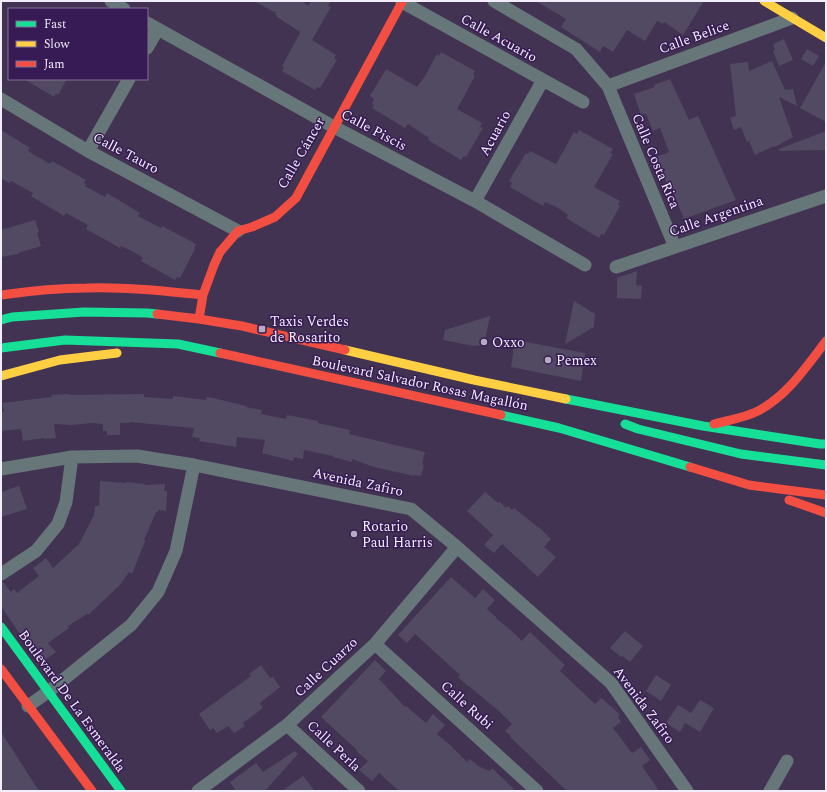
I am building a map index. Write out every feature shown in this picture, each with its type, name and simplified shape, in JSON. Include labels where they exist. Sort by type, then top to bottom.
[{"type":"main road","name":"Calle Cáncer","points":[[238,231],[252,227],[275,217],[296,198],[402,1]]},
{"type":"main road","points":[[764,1],[826,38]]},
{"type":"main road","points":[[199,319],[203,295],[220,252],[238,231]]},
{"type":"main road","points":[[1,295],[75,288],[114,288],[203,295]]},
{"type":"main road","name":"Boulevard Salvador Rosas Magallón","points":[[1,320],[12,317],[84,312],[146,313],[199,319],[242,326],[474,380],[607,408],[703,426],[826,444]]},
{"type":"main road","name":"Boulevard Salvador Rosas Magallón","points":[[1,348],[65,340],[178,344],[559,428],[749,485],[826,495]]},
{"type":"main road","points":[[703,426],[741,418],[759,411],[775,400],[793,382],[826,341]]},
{"type":"main road","points":[[1,376],[60,360],[178,344]]},
{"type":"main road","points":[[560,398],[599,415]]},
{"type":"main road","points":[[618,422],[638,429],[741,454],[815,464],[826,464]]},
{"type":"main road","points":[[559,428],[595,432],[631,440]]},
{"type":"main road","points":[[749,485],[826,513]]},
{"type":"main road","name":"Boulevard De La Esmeralda","points":[[1,627],[121,791]]},
{"type":"main road","points":[[1,669],[92,791]]},
{"type":"street","points":[[110,1],[122,8]]},
{"type":"street","name":"Calle Acuario","points":[[402,1],[583,102]]},
{"type":"street","name":"Calle Costa Rica","points":[[494,1],[576,49],[608,86],[675,247]]},
{"type":"street","name":"Calle Belice","points":[[608,86],[792,18]]},
{"type":"street","points":[[148,44],[152,26]]},
{"type":"street","name":"Calle Piscis","points":[[152,26],[334,127],[476,201],[585,265]]},
{"type":"street","points":[[88,151],[128,80]]},
{"type":"street","name":"Acuario","points":[[476,201],[543,80]]},
{"type":"street","name":"Calle Tauro","points":[[1,99],[88,151],[238,231]]},
{"type":"street","name":"Calle Argentina","points":[[616,267],[826,196]]},
{"type":"street","name":"Avenida Zafiro","points":[[1,469],[72,457],[137,456],[194,465],[411,509],[457,547],[611,683],[687,791]]},
{"type":"street","points":[[1,574],[36,551],[58,524],[66,502],[72,457]]},
{"type":"street","points":[[28,706],[48,692],[131,625],[158,592],[176,551],[194,465]]},
{"type":"street","name":"Calle Cuarzo","points":[[198,791],[287,725],[375,644],[457,547]]},
{"type":"street","name":"Calle Rubi","points":[[375,644],[537,791]]},
{"type":"street","name":"Calle Perla","points":[[287,725],[359,791]]},
{"type":"street","points":[[770,791],[787,760]]},
{"type":"building","points":[[254,1],[302,1],[308,6],[311,1],[331,1],[328,6],[331,7],[312,40],[336,55],[334,58],[337,60],[320,88],[317,87],[315,90],[282,71],[284,68],[282,66],[300,32],[277,17],[275,14],[276,13]]},
{"type":"building","points":[[536,1],[704,1],[683,35],[664,22],[663,24],[657,21],[645,41],[627,30],[613,52],[603,46],[600,52],[561,27],[566,19]]},
{"type":"building","points":[[784,39],[793,60],[779,66],[773,51],[775,50],[773,44]]},
{"type":"building","points":[[807,49],[819,56],[813,66],[801,59]]},
{"type":"building","points":[[441,52],[475,71],[473,75],[475,76],[457,109],[482,123],[480,127],[483,128],[466,157],[464,156],[461,160],[428,140],[429,138],[408,124],[405,128],[372,108],[374,105],[372,103],[374,99],[370,96],[386,69],[417,87],[437,54],[439,56]]},
{"type":"building","points":[[772,61],[785,90],[793,89],[797,106],[779,97],[793,137],[775,147],[774,146],[755,155],[749,141],[747,142],[741,127],[734,130],[730,118],[736,116],[730,64],[748,62],[749,71]]},
{"type":"building","points":[[826,62],[826,122],[800,108]]},
{"type":"building","points":[[670,79],[689,120],[698,116],[736,200],[684,219],[656,157],[669,152],[660,128],[653,131],[646,114],[641,115],[634,94],[655,87],[654,85]]},
{"type":"building","points":[[26,80],[66,80],[58,95],[56,93],[54,97]]},
{"type":"building","points":[[1,130],[30,148],[28,151],[50,164],[52,161],[86,180],[84,183],[86,184],[85,186],[105,197],[107,193],[140,213],[138,216],[161,228],[162,226],[196,244],[195,249],[180,278],[177,277],[175,280],[141,261],[143,258],[132,251],[121,246],[120,248],[86,229],[88,225],[66,213],[64,216],[31,196],[33,193],[11,181],[9,183],[1,178]]},
{"type":"building","points":[[579,130],[613,149],[610,153],[613,154],[594,187],[620,201],[618,205],[620,206],[604,235],[601,234],[599,238],[566,218],[568,215],[558,208],[545,202],[543,206],[510,187],[512,183],[509,181],[526,153],[528,154],[530,151],[556,164],[574,132],[577,134]]},
{"type":"building","points":[[826,131],[826,150],[779,151],[779,149]]},
{"type":"building","points":[[35,220],[41,246],[18,254],[1,257],[1,230]]},
{"type":"building","points":[[637,271],[636,285],[642,286],[641,299],[617,298],[617,278]]},
{"type":"building","points":[[574,301],[595,314],[594,327],[565,344]]},
{"type":"building","points":[[490,316],[484,345],[473,346],[443,340],[445,330]]},
{"type":"building","name":"Pemex","points":[[515,340],[585,353],[581,381],[511,367]]},
{"type":"building","points":[[144,394],[144,397],[173,399],[173,396],[206,400],[207,397],[213,398],[262,410],[261,414],[286,419],[287,415],[318,421],[318,423],[350,430],[349,434],[425,452],[422,464],[424,465],[421,476],[414,476],[374,467],[352,459],[352,462],[333,456],[304,450],[303,459],[294,457],[293,461],[262,453],[265,440],[237,437],[236,447],[199,441],[200,438],[192,437],[194,428],[129,422],[120,423],[120,435],[107,435],[107,431],[103,431],[103,424],[91,423],[72,425],[54,424],[56,438],[23,441],[21,429],[1,431],[1,412],[4,412],[2,403],[52,397],[51,395]]},
{"type":"building","points":[[100,481],[126,482],[145,485],[165,484],[164,491],[167,491],[166,511],[158,510],[158,512],[156,512],[132,574],[129,572],[119,586],[88,615],[87,614],[68,626],[69,628],[48,643],[56,652],[41,663],[1,606],[1,582],[3,582],[11,592],[14,589],[17,593],[39,576],[33,568],[46,558],[53,568],[79,544],[94,515],[95,506],[99,506]]},
{"type":"building","points":[[19,486],[27,509],[1,517],[1,492]]},
{"type":"building","points":[[485,492],[506,508],[508,506],[512,510],[514,508],[539,527],[551,539],[544,547],[556,557],[538,577],[502,544],[494,553],[484,545],[493,535],[467,511]]},
{"type":"building","points":[[451,577],[475,598],[483,589],[495,600],[487,609],[496,618],[522,641],[530,632],[565,665],[560,671],[595,704],[601,698],[620,715],[618,717],[621,722],[613,728],[632,753],[641,747],[650,760],[642,766],[659,791],[567,791],[510,737],[511,736],[505,731],[512,724],[458,677],[460,675],[415,634],[407,643],[398,635]]},
{"type":"building","points":[[625,631],[643,646],[630,662],[610,648]]},
{"type":"building","points":[[375,660],[386,671],[379,679],[405,707],[406,706],[426,723],[433,714],[445,725],[437,734],[467,762],[470,759],[480,767],[490,771],[492,768],[516,791],[399,791],[379,773],[372,781],[359,770],[368,761],[321,717]]},
{"type":"building","points":[[261,665],[270,678],[273,677],[280,687],[260,703],[263,708],[243,723],[245,726],[234,733],[228,726],[217,733],[213,728],[210,730],[199,714],[251,676],[249,674]]},
{"type":"building","points":[[656,675],[671,685],[661,701],[646,691]]},
{"type":"building","points":[[700,700],[714,708],[700,732],[685,723],[680,732],[666,723],[678,705],[691,713]]},
{"type":"building","points":[[1,732],[16,755],[39,791],[1,791]]},
{"type":"building","points":[[295,751],[298,754],[265,791],[236,791],[230,782],[256,763],[263,772]]},
{"type":"building","points":[[303,776],[315,791],[282,791]]},
{"type":"traffic: fast","points":[[1,320],[12,317],[84,312],[157,314]]},
{"type":"traffic: fast","points":[[1,348],[65,340],[178,344],[220,353]]},
{"type":"traffic: fast","points":[[566,399],[703,426],[826,444]]},
{"type":"traffic: fast","points":[[501,415],[559,428],[690,467]]},
{"type":"traffic: fast","points":[[625,424],[638,429],[741,454],[826,465]]},
{"type":"traffic: fast","points":[[1,627],[121,791]]},
{"type":"traffic: slow","points":[[764,1],[826,38]]},
{"type":"traffic: slow","points":[[345,350],[474,380],[566,399]]},
{"type":"traffic: slow","points":[[1,376],[60,360],[117,353]]},
{"type":"traffic: jam","points":[[199,319],[203,295],[220,252],[238,231],[252,227],[275,217],[296,198],[402,2],[401,1]]},
{"type":"traffic: jam","points":[[1,295],[76,288],[116,288],[203,295]]},
{"type":"traffic: jam","points":[[157,314],[242,326],[345,350]]},
{"type":"traffic: jam","points":[[714,424],[736,419],[758,411],[768,405],[796,380],[826,341]]},
{"type":"traffic: jam","points":[[220,353],[501,415]]},
{"type":"traffic: jam","points":[[690,467],[749,485],[826,495]]},
{"type":"traffic: jam","points":[[789,500],[826,513]]},
{"type":"traffic: jam","points":[[1,669],[92,791]]},
{"type":"place","name":"Taxis Verdes de Rosarito","points":[[262,329]]},
{"type":"place","name":"Oxxo","points":[[484,342]]},
{"type":"place","name":"Pemex","points":[[548,360]]},
{"type":"place","name":"Rotario Paul Harris","points":[[354,534]]}]
